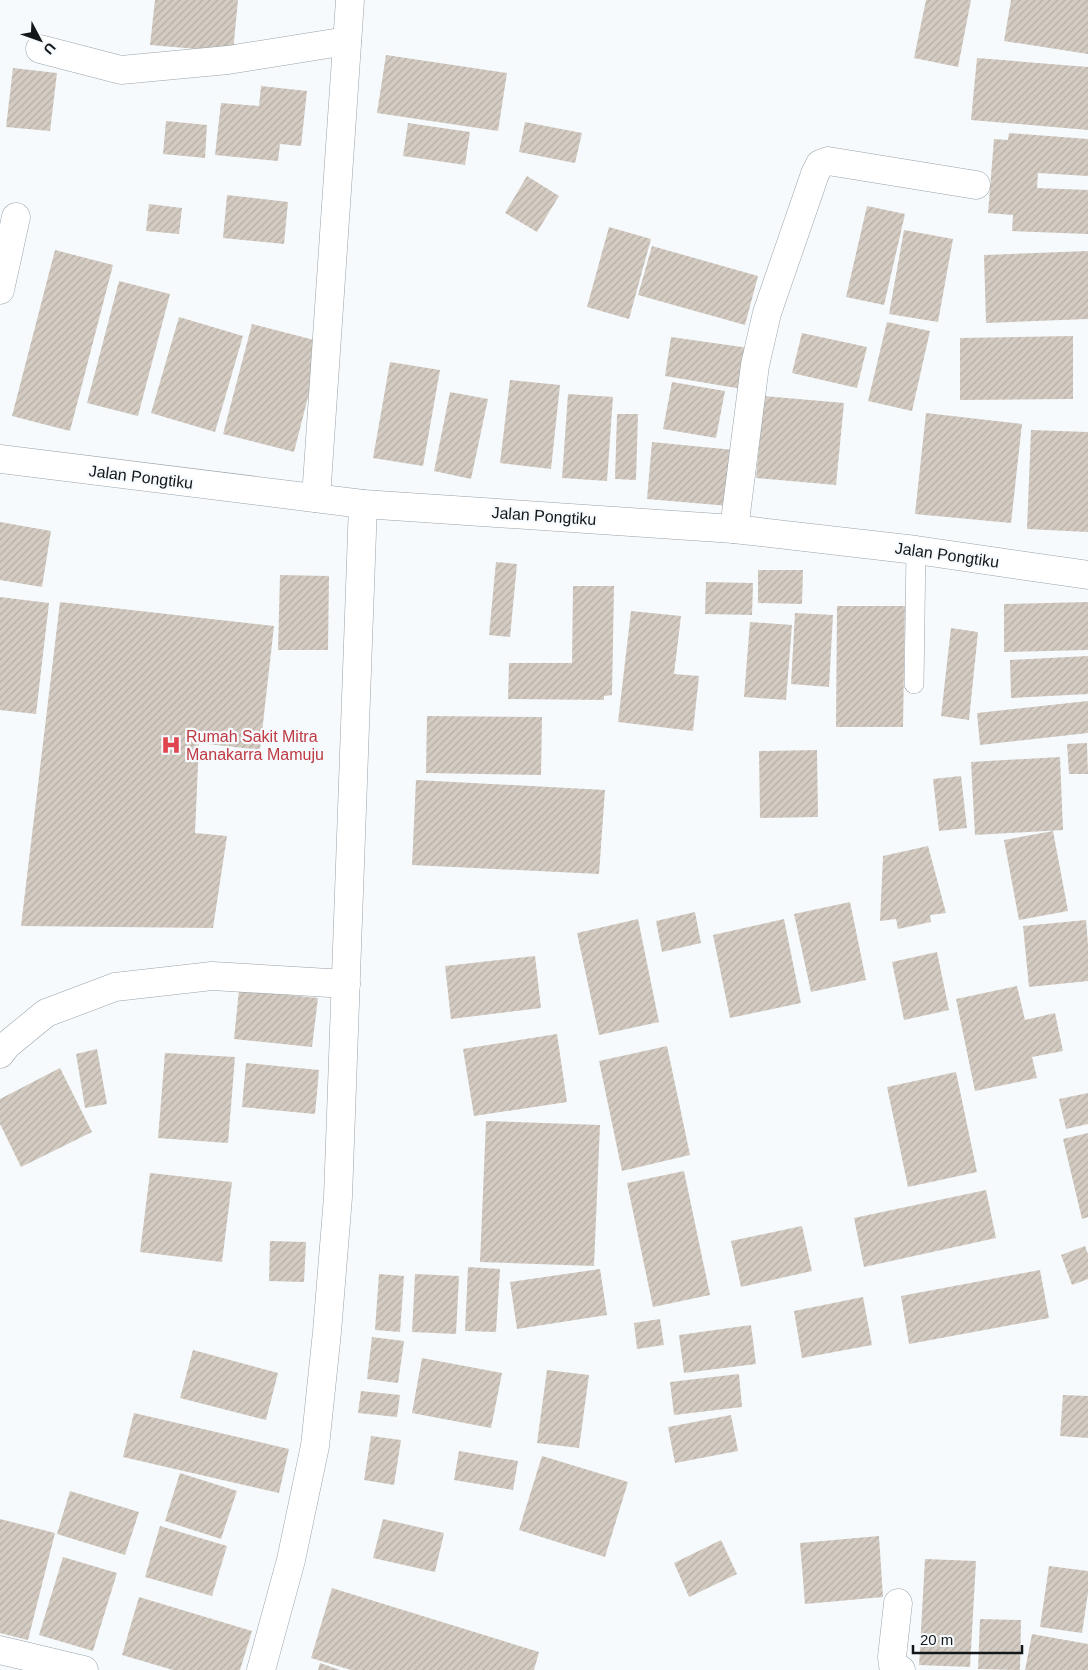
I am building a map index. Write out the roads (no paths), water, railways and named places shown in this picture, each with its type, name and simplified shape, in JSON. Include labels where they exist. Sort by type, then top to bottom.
[{"type":"street","points":[[316,498],[350,0]]},
{"type":"street","points":[[40,49],[121,70],[228,60],[346,40]]},
{"type":"street","points":[[734,529],[754,365],[767,313],[814,174],[820,164],[828,161],[976,185]]},
{"type":"street","points":[[0,290],[16,218]]},
{"type":"street","name":"Jalan Pongtiku","points":[[0,459],[363,504],[734,529],[916,550],[1088,575]]},
{"type":"street","points":[[261,1670],[291,1560],[314,1446],[327,1332],[338,1197],[363,504]]},
{"type":"street","points":[[0,1054],[7,1045],[46,1012],[116,987],[212,976],[346,984]]},
{"type":"street","points":[[898,1603],[892,1657],[893,1664],[901,1670]]},
{"type":"street","points":[[0,1650],[84,1670]]},
{"type":"lane","points":[[914,684],[916,550]]},
{"type":"place","name":"Rumah Sakit Mitra Manakarra Mamuju","points":[[171,745]]}]
